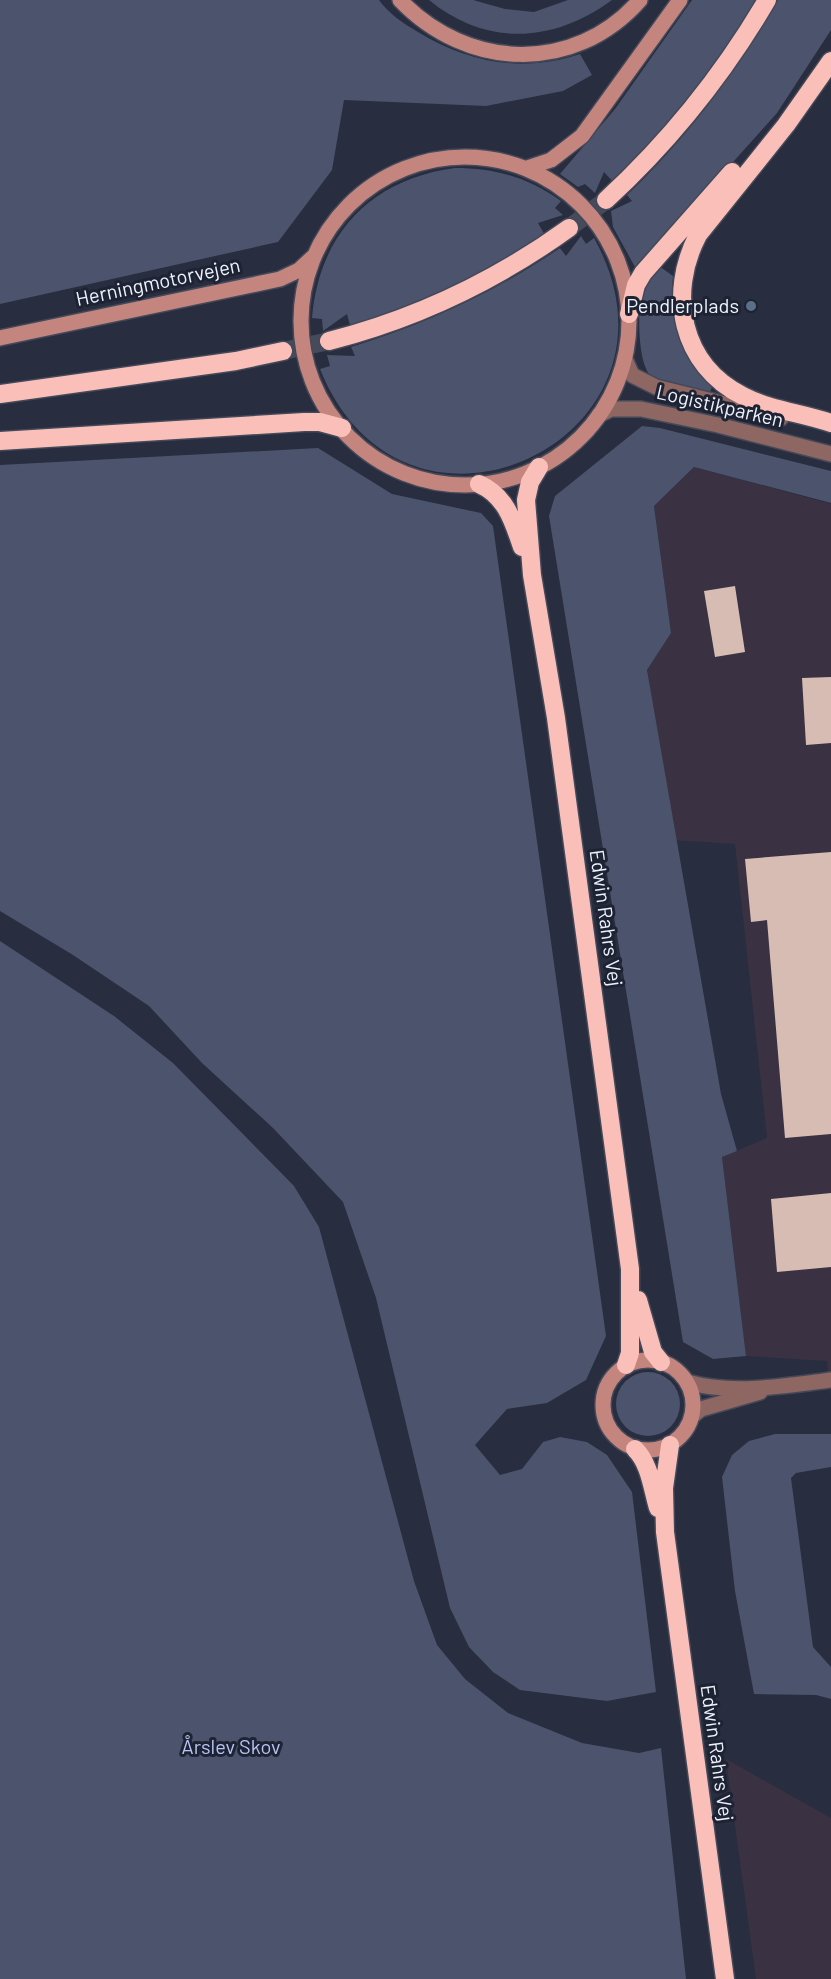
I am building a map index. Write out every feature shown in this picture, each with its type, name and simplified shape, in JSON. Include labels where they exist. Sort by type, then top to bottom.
[{"type":"highway","points":[[606,200],[660,147],[703,97],[767,0]]},
{"type":"highway","points":[[629,314],[636,285],[643,273],[778,119],[831,47]]},
{"type":"highway","points":[[831,61],[786,125],[698,235],[687,254],[681,288],[685,326],[702,361],[713,374],[742,396],[758,403],[831,423]]},
{"type":"highway","points":[[329,341],[403,318],[469,289],[539,250],[569,228]]},
{"type":"highway","points":[[0,394],[236,361],[283,351]]},
{"type":"highway","points":[[0,441],[304,422],[320,422],[342,428]]},
{"type":"highway","points":[[532,575],[526,500],[530,482],[538,467]]},
{"type":"highway","points":[[479,484],[497,494],[503,503],[532,575]]},
{"type":"highway","name":"Edwin Rahrs Vej","points":[[532,575],[558,728],[630,1269]]},
{"type":"highway","points":[[630,1269],[653,1352],[661,1362]]},
{"type":"highway","points":[[626,1365],[630,1353],[630,1269]]},
{"type":"highway","points":[[665,1532],[664,1488],[670,1444]]},
{"type":"highway","points":[[635,1449],[642,1456],[649,1473],[665,1532]]},
{"type":"highway","name":"Edwin Rahrs Vej","points":[[665,1532],[725,1979]]},
{"type":"street","points":[[400,0],[426,23],[452,39],[488,52],[526,55],[544,53],[586,41],[623,17],[640,0]]},
{"type":"street","points":[[527,168],[551,160],[582,136],[680,0]]},
{"type":"street","points":[[462,157],[495,159],[527,168],[560,186],[588,211],[617,259],[627,295],[629,314],[625,358],[610,398],[599,415],[568,449],[538,467],[515,477],[479,484],[437,482],[397,470],[367,452],[342,428],[318,393],[305,352],[303,301],[316,252],[334,224],[356,199],[398,171],[429,161],[462,157]]},
{"type":"street","name":"Herningmotorvejen","points":[[0,338],[280,279],[299,270],[316,252]]},
{"type":"street","name":"Logistikparken","points":[[625,358],[632,375],[656,387],[831,430]]},
{"type":"street","name":"Logistikparken","points":[[599,415],[611,409],[641,409],[718,425],[831,454]]},
{"type":"street","points":[[643,1360],[661,1362],[671,1366],[687,1382],[693,1405],[692,1416],[684,1433],[670,1444],[653,1450],[635,1449],[616,1437],[607,1425],[603,1410],[608,1384],[626,1365],[643,1360]]},
{"type":"street","points":[[692,1416],[701,1409],[771,1388],[831,1380]]},
{"type":"street","points":[[687,1382],[699,1385],[771,1388]]},
{"type":"shaded area","points":[[694,467],[831,504],[831,1397],[827,1361],[746,1356],[722,1157],[767,1138],[735,844],[671,840],[647,670],[671,633],[654,506]]},
{"type":"shaded area","points":[[726,1759],[831,1818],[831,1979],[756,1979]]},
{"type":"green space","points":[[0,0],[379,0],[407,25],[437,43],[457,51],[477,58],[517,64],[559,60],[580,54],[592,75],[563,91],[486,106],[344,100],[332,170],[278,242],[0,304]]},
{"type":"green space","points":[[429,0],[473,0],[505,9],[534,12],[568,0],[612,0],[567,25],[520,34],[497,32],[473,26]]},
{"type":"green space","points":[[692,0],[758,0],[698,93],[616,185],[604,172],[595,193],[585,184],[578,187],[560,174],[615,109]]},
{"type":"green space","points":[[778,0],[831,0],[831,30],[777,113],[640,266],[635,267],[613,227],[611,211],[632,201],[627,195],[691,127],[727,79]]},
{"type":"green space","points":[[455,168],[498,172],[524,180],[561,201],[555,208],[563,215],[538,223],[546,237],[467,284],[351,329],[347,314],[323,331],[322,319],[312,318],[317,288],[325,261],[338,237],[355,216],[375,198],[398,184],[425,174]]},
{"type":"green space","points":[[581,236],[586,244],[594,238],[618,309],[610,372],[578,423],[530,458],[473,473],[414,466],[361,432],[320,369],[330,366],[327,355],[355,356],[351,347],[406,328],[485,293],[560,248],[566,256]]},
{"type":"green space","points":[[659,266],[673,276],[675,323],[692,361],[712,387],[709,394],[663,384],[651,376],[646,369],[641,347],[639,320],[641,297],[646,283]]},
{"type":"green space","points":[[642,426],[660,428],[831,471],[831,503],[694,467],[654,506],[671,633],[647,670],[721,1094],[737,1151],[722,1157],[746,1356],[713,1359],[683,1342],[549,516],[555,496]]},
{"type":"green space","points":[[318,448],[392,494],[481,513],[493,526],[606,1336],[586,1380],[547,1403],[507,1409],[475,1445],[500,1475],[522,1469],[543,1442],[560,1437],[587,1442],[607,1455],[632,1492],[656,1692],[607,1701],[520,1690],[493,1672],[469,1647],[450,1608],[376,1298],[343,1202],[273,1128],[202,1063],[149,1006],[73,955],[0,911],[0,465]]},
{"type":"green space","name":"Årslev Skov","points":[[0,941],[114,1016],[173,1063],[294,1186],[319,1227],[414,1581],[437,1645],[465,1679],[508,1713],[582,1743],[639,1753],[661,1748],[686,1979],[0,1979]]},
{"type":"green space","points":[[648,1372],[666,1378],[674,1386],[680,1404],[674,1422],[666,1430],[648,1436],[630,1430],[622,1422],[616,1404],[622,1386],[630,1378]]},
{"type":"green space","points":[[775,1434],[831,1434],[831,1467],[796,1473],[791,1478],[813,1647],[831,1667],[831,1699],[816,1695],[754,1694],[735,1591],[722,1477],[732,1455],[749,1441]]},
{"type":"building","points":[[735,586],[745,652],[715,657],[704,591]]},
{"type":"building","points":[[831,677],[831,743],[806,745],[802,678]]},
{"type":"building","points":[[831,852],[831,1134],[785,1138],[767,920],[751,922],[745,859]]},
{"type":"building","points":[[831,1193],[831,1267],[777,1272],[771,1199]]},
{"type":"tunnel","points":[[569,228],[606,200]]},
{"type":"tunnel","points":[[283,351],[329,341]]},
{"type":"place","name":"Pendlerplads","points":[[751,306]]}]
